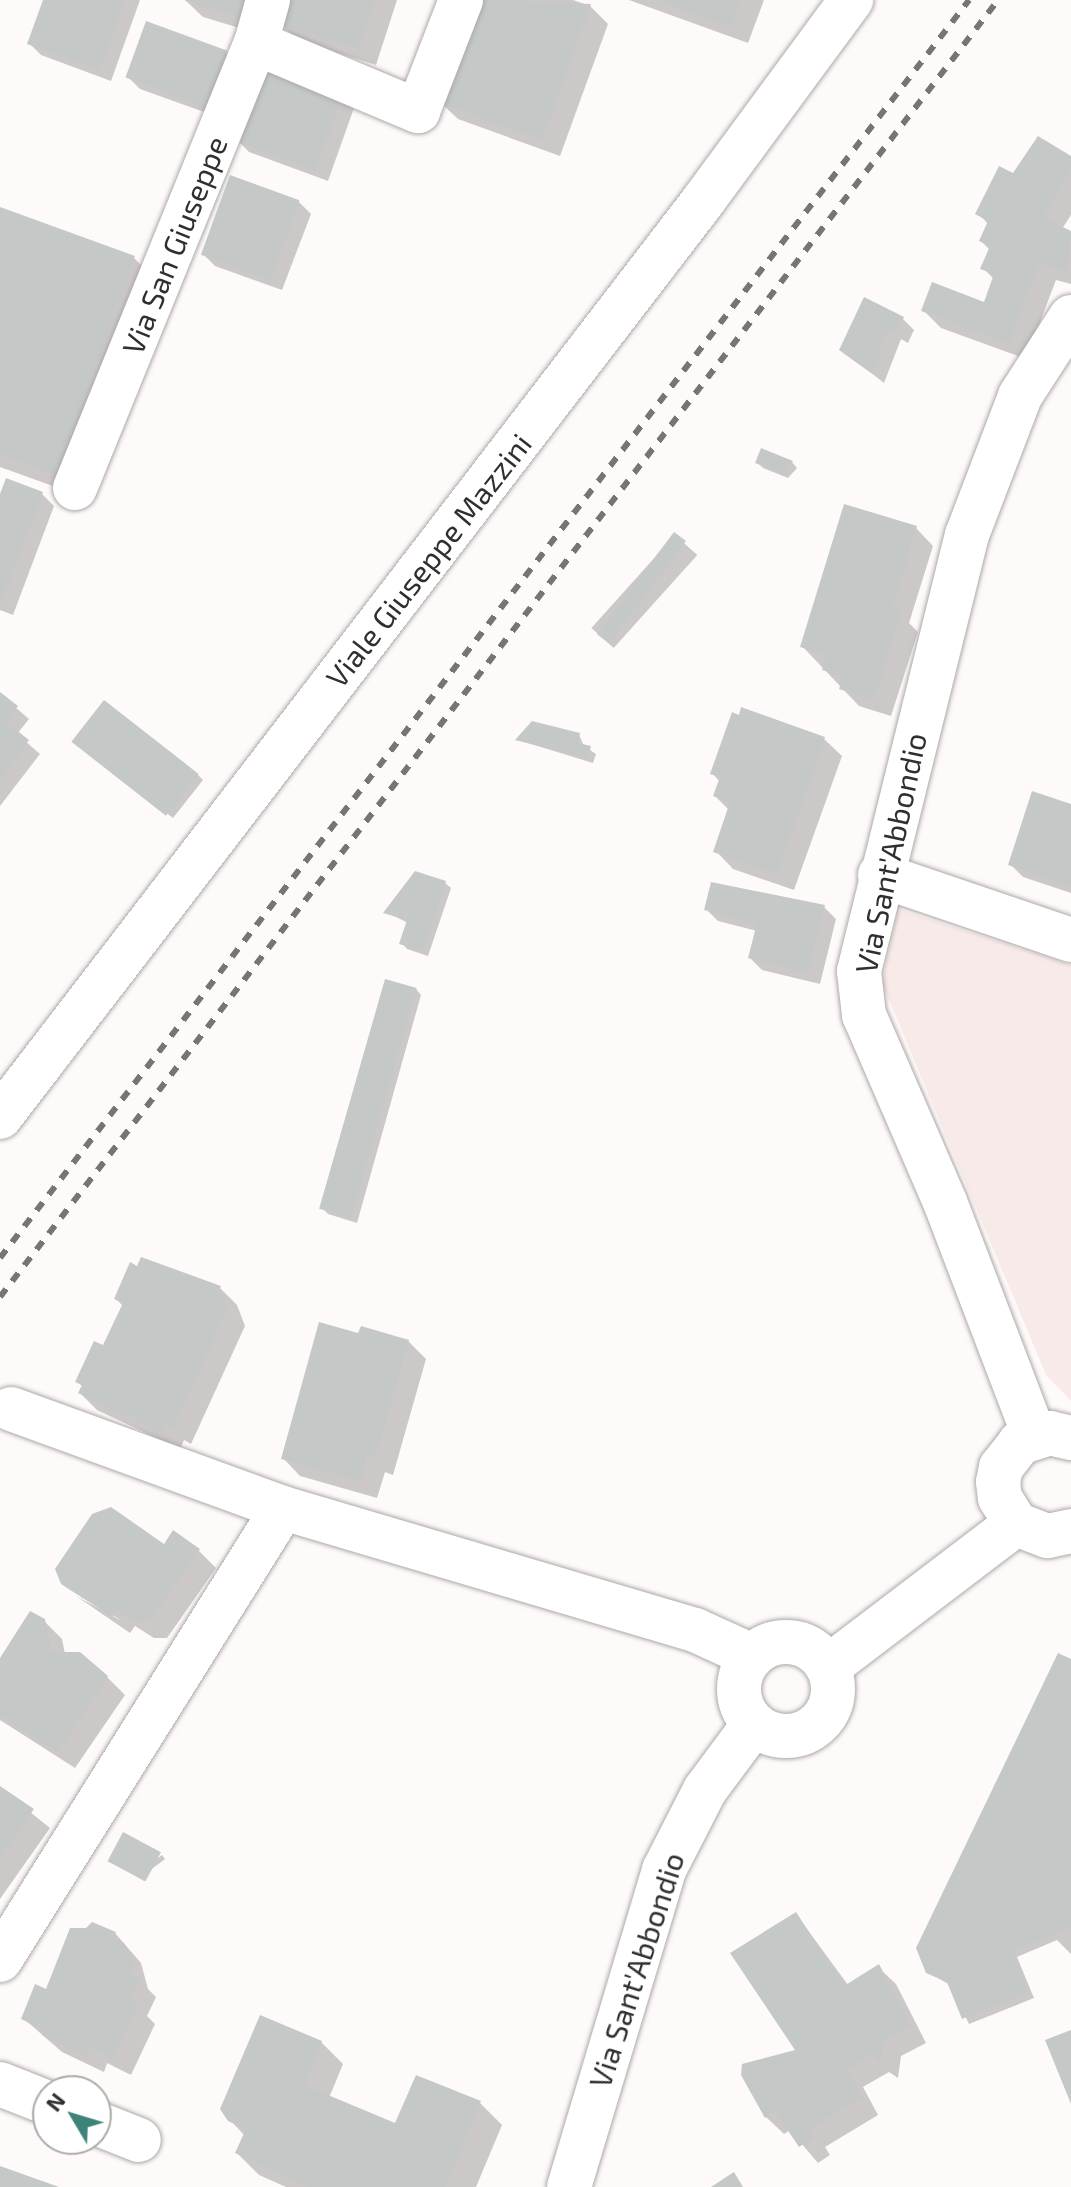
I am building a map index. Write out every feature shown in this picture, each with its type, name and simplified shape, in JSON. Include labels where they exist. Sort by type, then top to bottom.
[{"type":"street","name":"Via San Giuseppe","points":[[75,488],[256,43],[268,0]]},
{"type":"street","points":[[256,43],[418,111],[461,0]]},
{"type":"street","name":"Viale Giuseppe Mazzini","points":[[0,1117],[703,201],[851,0]]},
{"type":"street","name":"Via Sant'Abbondio","points":[[1016,1524],[1000,1498],[1001,1467],[1009,1453],[1052,1437],[864,1015],[859,971],[880,875],[967,535],[1020,396],[1071,317]]},
{"type":"street","points":[[880,875],[1071,940]]},
{"type":"street","points":[[11,1409],[283,1508],[695,1630],[752,1656]]},
{"type":"street","points":[[0,1960],[283,1508]]},
{"type":"street","points":[[828,1667],[1016,1524],[1048,1536],[1071,1531]]},
{"type":"street","points":[[793,1642],[820,1655],[828,1667],[832,1699],[815,1727],[784,1737],[754,1724],[744,1713],[739,1684],[752,1656],[778,1643],[793,1642]]},
{"type":"street","name":"Via Sant'Abbondio","points":[[569,2187],[664,1870],[705,1790],[754,1724]]},
{"type":"street","points":[[0,2084],[32,2097]]},
{"type":"street","points":[[112,2129],[139,2140]]},
{"type":"shaded area","points":[[898,909],[1071,965],[1071,1401],[1046,1375],[882,983]]},
{"type":"building","points":[[43,0],[125,0],[99,70],[27,44]]},
{"type":"building","points":[[184,0],[243,0],[238,17]]},
{"type":"building","points":[[284,0],[375,0],[359,49],[277,23]]},
{"type":"building","points":[[476,0],[591,4],[542,140],[438,102]]},
{"type":"building","points":[[657,0],[741,0],[731,27]]},
{"type":"building","points":[[146,21],[227,50],[206,107],[125,77]]},
{"type":"building","points":[[262,65],[343,94],[315,171],[234,141]]},
{"type":"building","points":[[1038,136],[1071,156],[1071,168],[1042,217],[1071,231],[1068,271],[1039,263],[1009,343],[921,311],[932,282],[984,302],[994,274],[980,269],[990,246],[979,241],[988,221],[975,214],[999,166],[1013,173]]},
{"type":"building","points":[[230,175],[300,200],[270,280],[201,255]]},
{"type":"building","points":[[0,207],[135,256],[56,475],[0,454]]},
{"type":"building","points":[[864,297],[904,317],[896,332],[889,329],[877,352],[882,358],[871,373],[839,350]]},
{"type":"building","points":[[761,448],[793,461],[781,473],[755,463]]},
{"type":"building","points":[[6,478],[43,492],[0,605],[0,494]]},
{"type":"building","points":[[844,504],[917,526],[891,609],[901,612],[874,700],[839,689],[843,676],[822,670],[826,655],[800,647]]},
{"type":"building","points":[[674,532],[686,541],[609,643],[597,634]]},
{"type":"building","points":[[0,692],[18,706],[6,722],[29,740],[0,779]]},
{"type":"building","points":[[104,700],[199,774],[166,816],[71,742]]},
{"type":"building","points":[[741,707],[825,737],[777,874],[713,852],[730,802],[713,796],[720,777],[710,774],[732,712],[739,715]]},
{"type":"building","points":[[532,721],[580,733],[578,743],[591,746],[588,758],[515,740]]},
{"type":"building","points":[[1032,791],[1071,804],[1071,886],[1008,865]]},
{"type":"building","points":[[415,871],[446,881],[423,951],[399,944],[407,920],[383,913]]},
{"type":"building","points":[[711,882],[825,905],[808,973],[748,958],[757,923],[704,910]]},
{"type":"building","points":[[385,979],[417,988],[351,1218],[319,1209]]},
{"type":"building","points":[[141,1257],[221,1286],[218,1292],[226,1296],[222,1304],[228,1307],[173,1428],[166,1424],[162,1433],[78,1393],[82,1385],[75,1382],[94,1341],[103,1345],[123,1303],[114,1299],[130,1262],[137,1266]]},
{"type":"building","points":[[319,1322],[358,1333],[361,1326],[409,1340],[375,1458],[367,1456],[360,1481],[281,1459]]},
{"type":"building","points":[[111,1507],[164,1544],[173,1530],[200,1549],[149,1621],[134,1621],[117,1610],[112,1617],[61,1584],[55,1569],[92,1514]]},
{"type":"building","points":[[30,1611],[45,1619],[51,1652],[80,1652],[108,1676],[57,1752],[0,1715],[0,1658]]},
{"type":"building","points":[[1058,1653],[1071,1659],[1071,1927],[1013,1951],[1029,1992],[962,2019],[947,1982],[926,1973],[916,1948]]},
{"type":"building","points":[[0,1786],[34,1809],[0,1857]]},
{"type":"building","points":[[123,1832],[161,1852],[145,1881],[108,1861]]},
{"type":"building","points":[[796,1912],[844,1986],[879,1964],[910,2025],[885,2039],[880,2062],[871,2055],[846,2069],[862,2097],[809,2129],[814,2137],[799,2147],[775,2111],[765,2118],[741,2075],[742,2064],[795,2050],[730,1953]]},
{"type":"building","points":[[92,1922],[116,1932],[113,1938],[124,1943],[134,1964],[130,1973],[140,1978],[129,2000],[139,2005],[113,2059],[90,2047],[86,2056],[42,2035],[44,2030],[21,2019],[35,1984],[46,1989],[70,1928],[86,1928]]},
{"type":"building","points":[[260,2015],[322,2041],[304,2085],[395,2123],[416,2075],[481,2101],[445,2187],[309,2187],[235,2153],[246,2129],[228,2121],[220,2109]]},
{"type":"building","points":[[1071,2030],[1071,2104],[1045,2040]]},
{"type":"building","points":[[0,2166],[59,2187],[0,2187]]},
{"type":"building","points":[[734,2172],[743,2187],[711,2187]]},
{"type":"railway","points":[[0,1258],[969,0]]},
{"type":"railway","points":[[0,1297],[998,0]]}]
